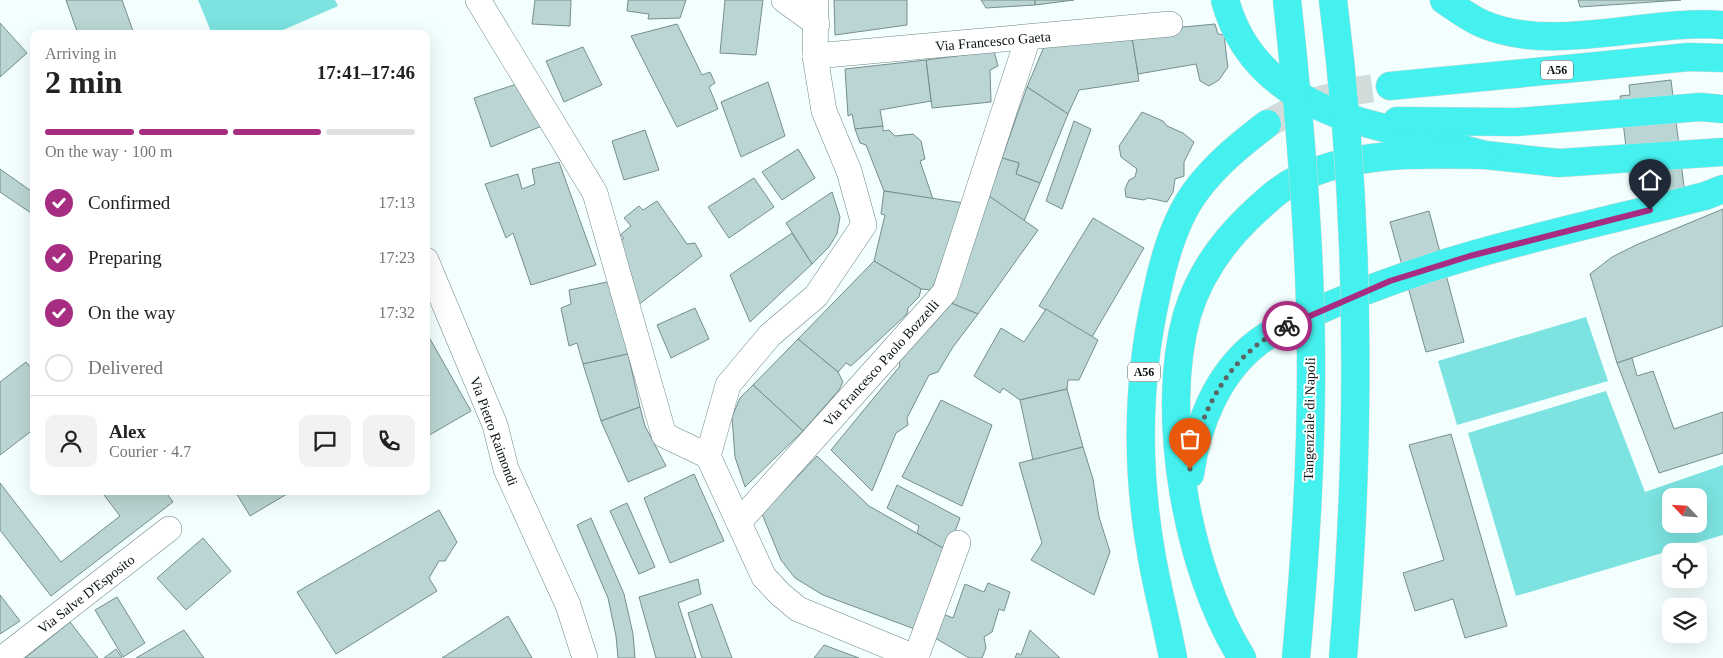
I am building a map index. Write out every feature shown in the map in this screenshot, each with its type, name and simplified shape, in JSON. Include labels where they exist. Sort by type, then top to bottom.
[{"type":"highway","points":[[1225,0],[1242,40],[1256,61],[1276,80],[1302,99],[1328,112],[1485,155]]},
{"type":"highway","name":"Tangenziale di Napoli","points":[[1286,0],[1301,127],[1310,303],[1309,467],[1296,658]]},
{"type":"highway","points":[[1333,0],[1348,141],[1355,256],[1356,388],[1354,516],[1343,658]]},
{"type":"highway","points":[[1444,0],[1483,24],[1527,35],[1553,36],[1686,25],[1723,25]]},
{"type":"highway","name":"A56","points":[[1390,86],[1689,57],[1723,58]]},
{"type":"highway","points":[[1358,121],[1517,122],[1700,107],[1723,109]]},
{"type":"highway","name":"A56","points":[[1173,658],[1152,559],[1143,493],[1140,430],[1144,371],[1151,316],[1161,272],[1176,226],[1194,192],[1216,167],[1267,124]]},
{"type":"highway","points":[[1242,658],[1201,568],[1190,527],[1182,477],[1178,432],[1177,384],[1180,347],[1187,315],[1201,280],[1220,250],[1264,202],[1294,181],[1318,170],[1345,162],[1396,155],[1485,155],[1559,164],[1723,152]]},
{"type":"highway","points":[[1190,527],[1188,481],[1200,427],[1223,380],[1238,360],[1258,342],[1306,316],[1390,281],[1470,256],[1705,196],[1723,189]]},
{"type":"street","points":[[478,0],[596,193],[664,435],[708,456],[764,577],[798,609],[916,658],[958,543]]},
{"type":"street","points":[[784,0],[817,24]]},
{"type":"street","points":[[708,456],[728,385],[770,335],[816,296],[864,226],[849,171],[824,111],[815,56],[816,0]]},
{"type":"street","name":"Via Francesco Gaeta","points":[[815,56],[1170,24]]},
{"type":"street","name":"Via Francesco Paolo Bozzelli","points":[[739,522],[945,292],[1028,38]]},
{"type":"street","name":"Via Pietro Raimondi","points":[[430,270],[495,425],[506,469],[568,605],[585,658]]},
{"type":"street","name":"Via Salve D'Esposito","points":[[3,658],[169,529]]},
{"type":"shaded area","points":[[198,0],[335,0],[338,6],[283,30],[210,30]]},
{"type":"shaded area","points":[[1586,317],[1608,381],[1457,425],[1438,361]]},
{"type":"shaded area","points":[[1606,391],[1645,492],[1723,465],[1723,535],[1696,543],[1662,543],[1662,553],[1516,596],[1468,433]]},
{"type":"building","points":[[66,0],[122,0],[133,30],[77,30]]},
{"type":"building","points":[[535,0],[571,0],[570,26],[532,24]]},
{"type":"building","points":[[628,0],[686,0],[680,18],[648,19],[649,14],[627,11]]},
{"type":"building","points":[[725,0],[763,0],[756,55],[720,53]]},
{"type":"building","points":[[834,0],[907,0],[907,25],[835,35]]},
{"type":"building","points":[[981,0],[1035,0],[1035,5],[986,8]]},
{"type":"building","points":[[1035,0],[1074,0],[1035,5]]},
{"type":"building","points":[[1578,0],[1681,0],[1580,7]]},
{"type":"building","points":[[0,23],[27,53],[0,77]]},
{"type":"building","points":[[677,24],[702,75],[710,72],[715,83],[709,87],[718,109],[677,127],[631,36]]},
{"type":"building","points":[[1215,24],[1218,34],[1224,35],[1228,67],[1219,80],[1209,86],[1200,81],[1196,64],[1138,74],[1131,32]]},
{"type":"building","points":[[1131,32],[1139,81],[1079,90],[1068,114],[1027,87],[1046,42]]},
{"type":"building","points":[[583,47],[602,85],[564,102],[546,61]]},
{"type":"building","points":[[994,51],[998,66],[990,70],[991,102],[932,108],[926,60]]},
{"type":"building","points":[[926,60],[931,101],[880,110],[883,126],[855,129],[852,114],[848,116],[845,69]]},
{"type":"building","points":[[1671,80],[1685,195],[1644,200],[1642,188],[1631,190],[1620,96],[1630,95],[1629,85]]},
{"type":"building","points":[[768,82],[785,136],[741,157],[721,102]]},
{"type":"building","points":[[520,83],[542,126],[491,147],[474,98]]},
{"type":"building","points":[[1027,87],[1068,114],[1040,183],[1016,174],[1019,163],[1002,158]]},
{"type":"building","points":[[1142,112],[1163,121],[1167,126],[1183,133],[1194,142],[1184,162],[1184,176],[1175,179],[1173,192],[1167,202],[1148,198],[1144,200],[1126,197],[1125,189],[1129,180],[1135,177],[1137,169],[1121,157],[1119,146]]},
{"type":"building","points":[[1074,121],[1091,129],[1062,209],[1046,201]]},
{"type":"building","points":[[883,126],[883,131],[889,130],[895,136],[913,134],[921,141],[925,159],[920,161],[933,199],[884,191],[866,145],[860,143],[855,129]]},
{"type":"building","points":[[645,130],[659,170],[624,180],[612,141]]},
{"type":"building","points":[[798,149],[815,178],[782,200],[762,172]]},
{"type":"building","points":[[1002,158],[1019,163],[1016,174],[1040,183],[1024,221],[989,196]]},
{"type":"building","points":[[559,162],[596,265],[531,285],[513,233],[506,238],[485,184],[518,174],[522,189],[535,184],[532,169]]},
{"type":"building","points":[[0,169],[30,190],[30,212],[0,192]]},
{"type":"building","points":[[754,178],[774,207],[729,238],[708,207]]},
{"type":"building","points":[[884,191],[964,203],[932,290],[921,289],[874,261],[885,215],[881,214]]},
{"type":"building","points":[[832,192],[840,217],[837,234],[829,247],[812,264],[786,223]]},
{"type":"building","points":[[989,196],[1038,230],[978,314],[951,303]]},
{"type":"building","points":[[657,201],[687,244],[695,243],[702,256],[633,309],[618,242],[624,238],[620,235],[631,226],[624,218],[639,206],[643,210]]},
{"type":"building","points":[[1723,209],[1723,326],[1617,363],[1590,274],[1612,257],[1636,245]]},
{"type":"building","points":[[1429,211],[1464,342],[1426,352],[1390,222]]},
{"type":"building","points":[[1093,218],[1144,248],[1092,337],[1039,306]]},
{"type":"building","points":[[792,233],[812,264],[750,322],[730,275]]},
{"type":"building","points":[[874,261],[921,289],[919,297],[908,308],[907,314],[851,366],[846,363],[838,372],[798,339]]},
{"type":"building","points":[[612,281],[628,354],[583,364],[577,343],[569,346],[561,308],[571,304],[569,290]]},
{"type":"building","points":[[951,303],[978,314],[953,347],[938,372],[929,375],[907,418],[908,425],[896,433],[872,491],[831,450],[900,366],[899,360],[924,330],[931,327]]},
{"type":"building","points":[[695,308],[709,339],[671,358],[657,325]]},
{"type":"building","points":[[1046,309],[1098,340],[1079,380],[1068,380],[1067,389],[1020,400],[1003,388],[1000,393],[974,376],[1001,328],[1024,342]]},
{"type":"building","points":[[430,339],[471,411],[430,435]]},
{"type":"building","points":[[798,339],[838,372],[843,382],[839,390],[803,431],[753,385]]},
{"type":"building","points":[[628,354],[640,407],[601,421],[583,364]]},
{"type":"building","points":[[1632,358],[1637,376],[1653,371],[1674,429],[1723,412],[1723,453],[1659,473],[1617,363]]},
{"type":"building","points":[[26,362],[30,366],[30,432],[0,455],[0,382]]},
{"type":"building","points":[[753,385],[803,431],[745,487],[735,457],[732,417],[740,398]]},
{"type":"building","points":[[1067,389],[1083,447],[1033,460],[1020,400]]},
{"type":"building","points":[[941,400],[992,425],[962,506],[902,477]]},
{"type":"building","points":[[640,407],[645,426],[666,466],[628,482],[601,421]]},
{"type":"building","points":[[1451,434],[1507,626],[1465,638],[1453,599],[1415,611],[1403,573],[1444,560],[1409,445]]},
{"type":"building","points":[[1083,447],[1093,479],[1099,517],[1110,552],[1094,595],[1031,560],[1042,543],[1019,463]]},
{"type":"building","points":[[817,456],[869,506],[948,551],[920,631],[823,595],[795,578],[781,560],[762,514]]},
{"type":"building","points":[[694,474],[724,541],[670,563],[644,498]]},
{"type":"building","points":[[0,483],[61,562],[120,516],[104,495],[168,495],[173,502],[51,596],[0,530]]},
{"type":"building","points":[[897,485],[960,518],[948,551],[917,533],[919,526],[887,508]]},
{"type":"building","points":[[237,495],[285,495],[250,516]]},
{"type":"building","points":[[627,503],[655,567],[639,574],[610,511]]},
{"type":"building","points":[[439,510],[457,542],[445,561],[439,561],[429,578],[437,591],[336,654],[297,592]]},
{"type":"building","points":[[591,518],[624,594],[633,634],[635,658],[618,658],[616,636],[608,598],[577,525]]},
{"type":"building","points":[[203,538],[231,571],[186,610],[157,578]]},
{"type":"building","points":[[698,579],[701,594],[678,603],[696,658],[656,658],[639,597]]},
{"type":"building","points":[[988,583],[1010,592],[1004,611],[999,609],[992,632],[984,637],[986,648],[982,658],[969,658],[935,638],[943,614],[953,618],[965,584],[984,592]]},
{"type":"building","points":[[0,595],[20,621],[0,634]]},
{"type":"building","points":[[117,597],[145,643],[123,657],[95,610]]},
{"type":"building","points":[[712,604],[732,658],[702,658],[688,613]]},
{"type":"building","points":[[508,616],[532,658],[442,658]]},
{"type":"building","points":[[70,622],[98,658],[25,658]]},
{"type":"building","points":[[184,630],[204,658],[136,658]]},
{"type":"building","points":[[1030,630],[1060,658],[1015,658],[1017,653],[1021,655]]},
{"type":"building","points":[[824,645],[859,658],[814,658]]},
{"type":"building","points":[[116,649],[122,658],[104,658]]},
{"type":"tunnel","points":[[1267,124],[1305,104],[1354,91],[1390,86]]},
{"type":"way so far","points":[[1190,469],[1200,427],[1211,401],[1223,380],[1238,360],[1258,342],[1287,326]]},
{"type":"route","points":[[1287,326],[1306,316],[1390,281],[1470,256],[1650,210]]}]
